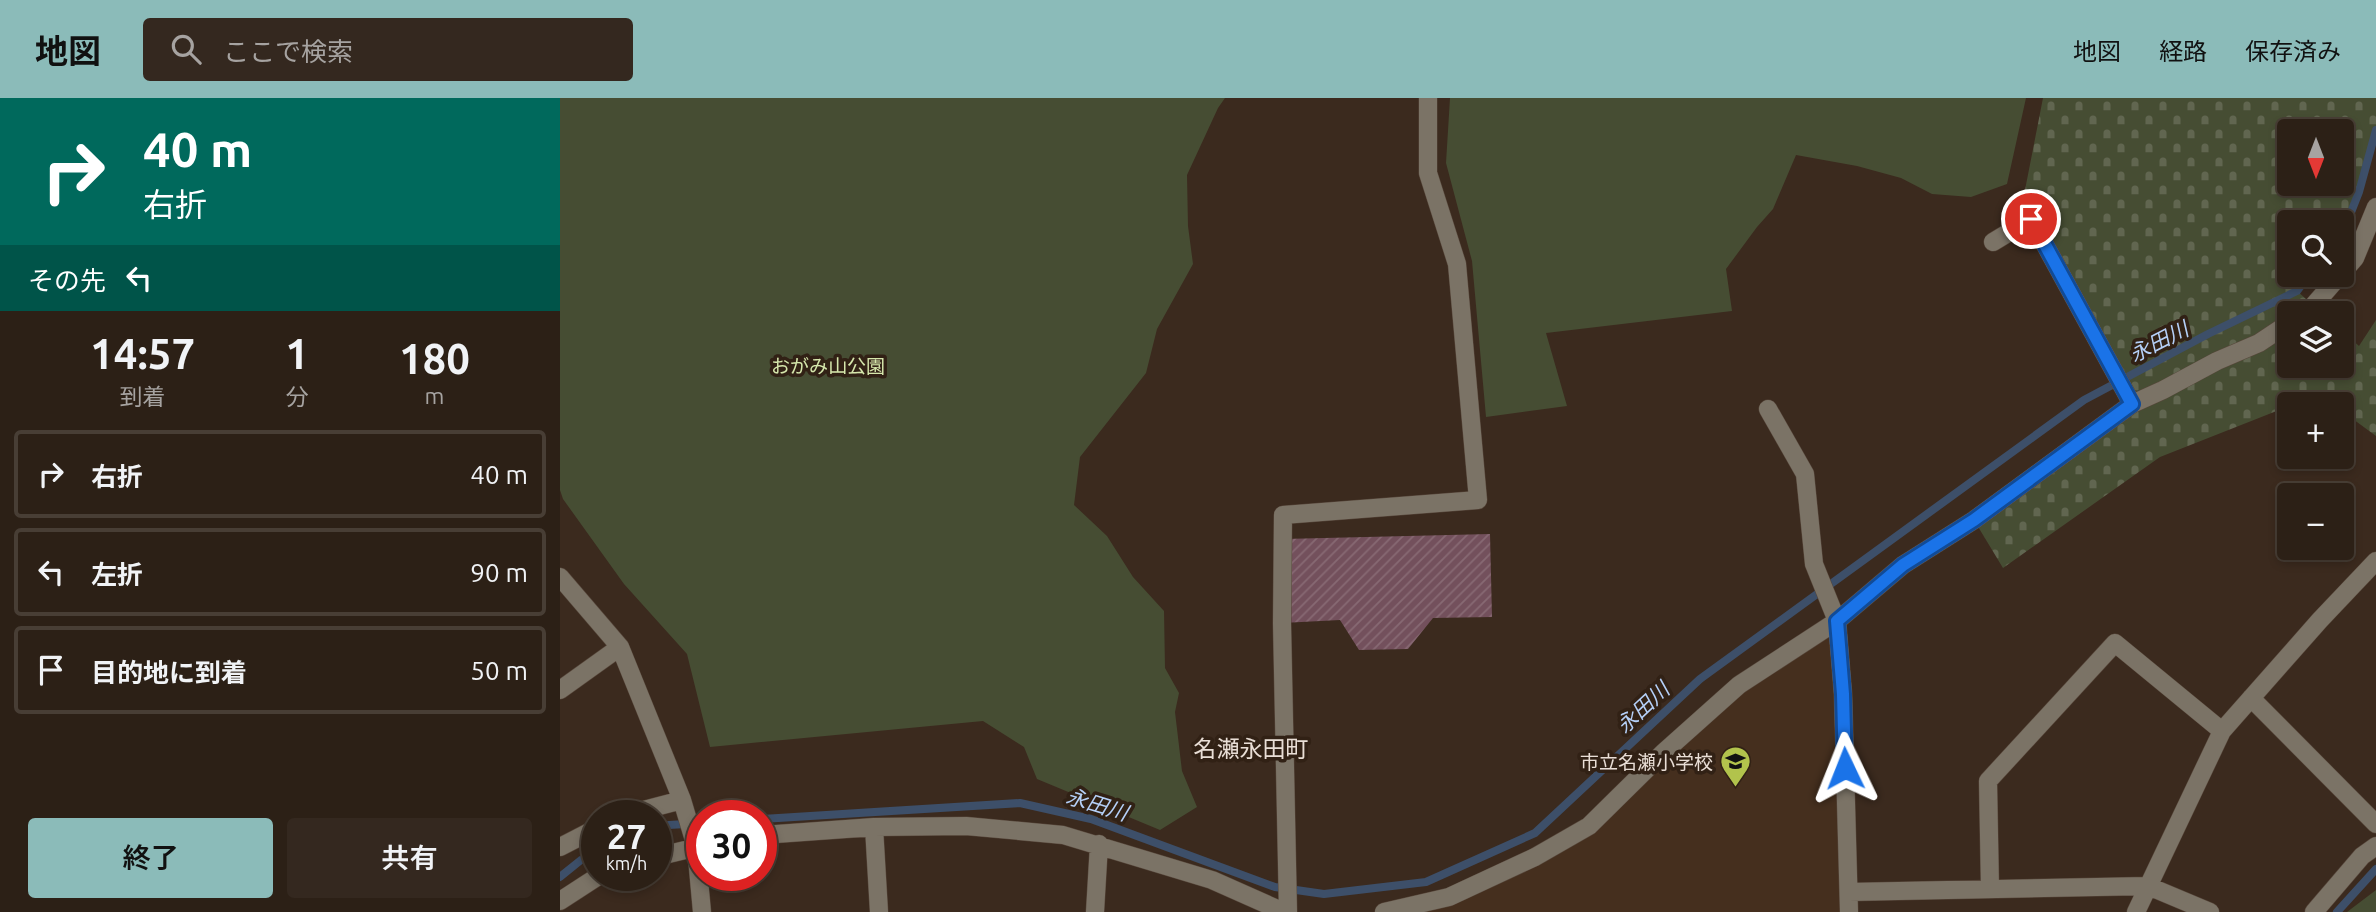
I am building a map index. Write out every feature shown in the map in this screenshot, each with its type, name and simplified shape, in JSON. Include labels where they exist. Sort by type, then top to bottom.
[{"type":"street","points":[[777,834],[874,827],[966,826],[1063,835],[1212,880],[1286,912],[1283,515],[1478,500],[1457,264],[1429,173],[1428,98]]},
{"type":"street","points":[[2354,259],[2376,207]]},
{"type":"street","points":[[1993,242],[2031,219],[2132,404]]},
{"type":"street","points":[[2317,301],[2330,287]]},
{"type":"street","points":[[1384,912],[1449,897],[1535,858],[1589,826],[1664,752],[1740,685],[1837,621],[1903,565],[1974,520],[2132,404],[2259,343],[2277,331]]},
{"type":"street","points":[[1768,409],[1805,474],[1814,564],[1837,621],[1843,694],[1849,912]]},
{"type":"street","points":[[2136,912],[2222,731],[2372,573]]},
{"type":"street","points":[[560,577],[620,647],[686,811]]},
{"type":"street","points":[[1990,889],[1988,781],[2115,643],[2222,731]]},
{"type":"street","points":[[560,690],[620,647]]},
{"type":"street","points":[[2251,698],[2376,824]]},
{"type":"street","points":[[672,803],[682,800]]},
{"type":"street","points":[[874,827],[879,912]]},
{"type":"street","points":[[560,847],[581,836]]},
{"type":"street","points":[[1095,912],[1099,844]]},
{"type":"street","points":[[2314,912],[2362,856],[2376,846]]},
{"type":"street","points":[[1849,892],[2148,886],[2210,912]]},
{"type":"street","points":[[560,901],[581,887]]},
{"type":"street","points":[[701,891],[702,912]]},
{"type":"shaded area","name":"市立名瀬小学校","points":[[1837,621],[1849,912],[1384,912],[1449,897],[1589,826],[1664,752]]},
{"type":"green space","name":"おがみ山公園","points":[[560,98],[1225,98],[1187,175],[1188,226],[1193,264],[1157,329],[1146,373],[1080,457],[1074,505],[1107,536],[1133,577],[1164,611],[1165,668],[1179,693],[1175,712],[1182,771],[1197,807],[1160,830],[1037,779],[1024,747],[983,721],[710,747],[687,654],[624,584],[563,499],[560,490]]},
{"type":"green space","points":[[1450,98],[2026,98],[2007,184],[1971,197],[1932,194],[1901,178],[1857,166],[1796,155],[1773,209],[1726,269],[1732,311],[1546,333],[1567,406],[1486,417],[1472,261],[1446,163]]},
{"type":"green space","points":[[2043,98],[2376,98],[2376,130],[2352,210],[2277,210],[2277,287],[2300,287],[2297,291],[2308,301],[2277,301],[2277,378],[2354,378],[2354,342],[2359,346],[2376,320],[2376,436],[2354,420],[2354,392],[2277,392],[2277,411],[2160,457],[2003,568],[1974,520],[2131,404],[2031,219],[2025,190]]},
{"type":"green space","points":[[2376,890],[2376,912],[2347,912]]},
{"type":"building","points":[[1490,534],[1492,617],[1433,618],[1408,649],[1359,650],[1340,620],[1282,623],[1283,539]]},
{"type":"waterway","name":"永田川","points":[[2352,210],[2376,130]]},
{"type":"waterway","name":"永田川","points":[[777,818],[1020,803],[1091,819],[1275,887],[1324,894],[1426,882],[1535,833],[1700,679],[2084,400],[2208,334],[2297,291],[2300,287]]},
{"type":"waterway","name":"永田川","points":[[672,825],[686,824]]},
{"type":"waterway","name":"永田川","points":[[560,877],[581,860]]},
{"type":"waterway","points":[[2337,912],[2376,869]]},
{"type":"place","name":"市立名瀬小学校","points":[[1736,789]]},
{"type":"district","name":"名瀬永田町","points":[[1251,749]]},
{"type":"route","points":[[1845,768],[1837,621],[1903,565],[1974,520],[2132,404],[2031,219]]}]
